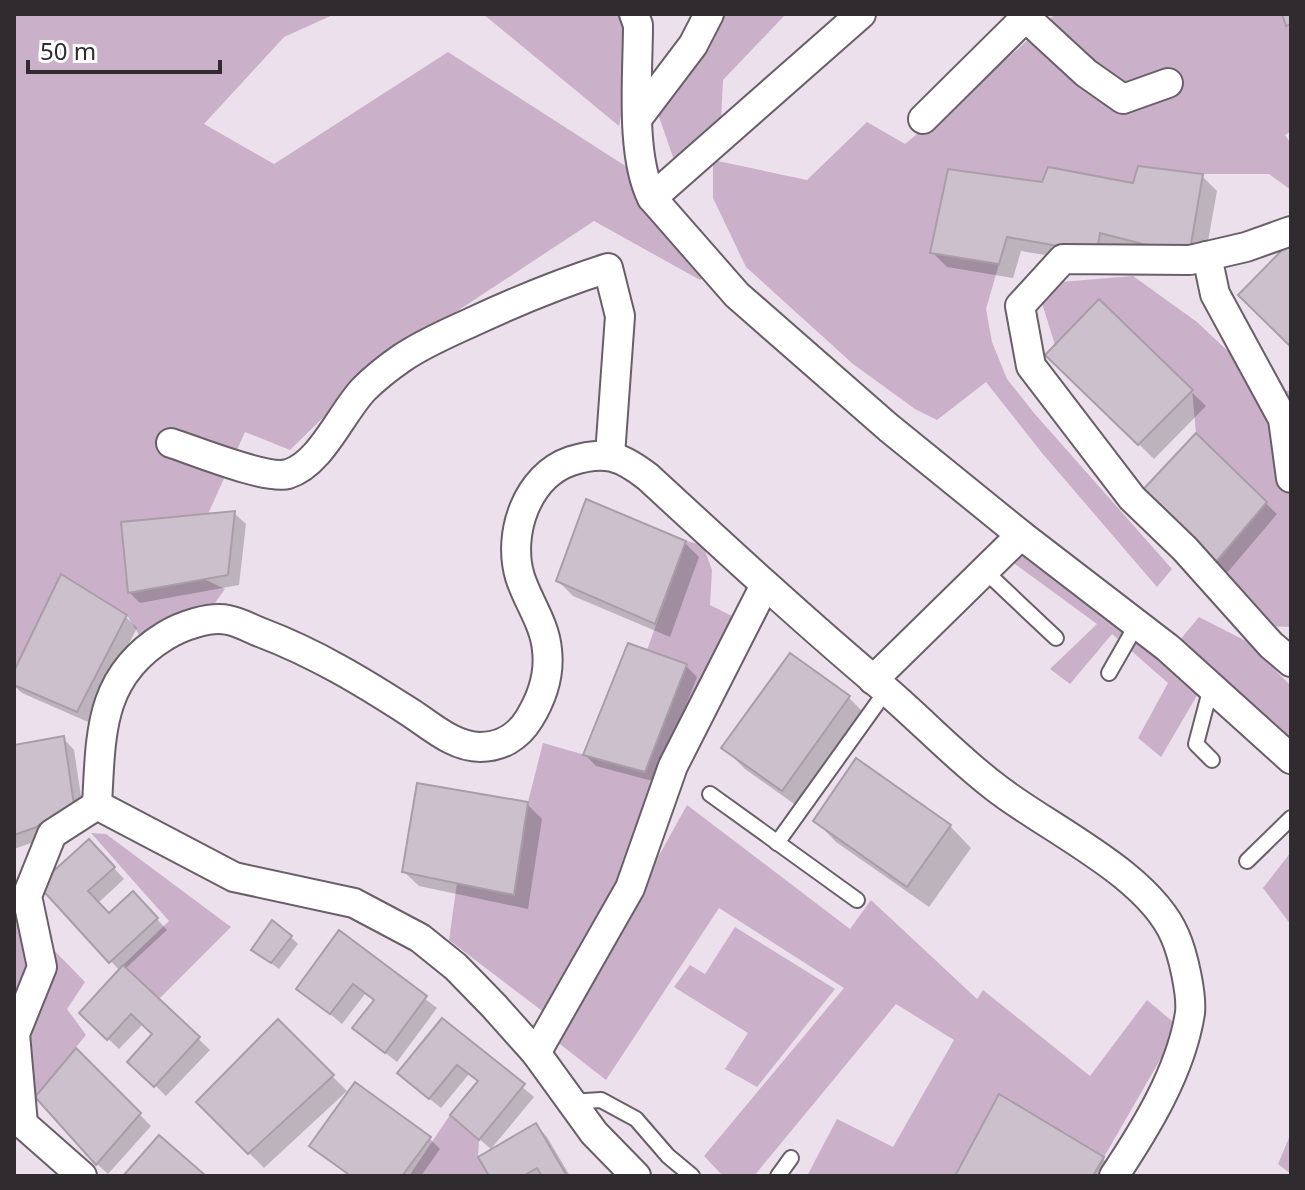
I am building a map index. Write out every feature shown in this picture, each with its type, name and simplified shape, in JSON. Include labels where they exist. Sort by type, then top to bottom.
[{"type":"street","points":[[634,14],[638,25],[637,119],[644,183],[652,198],[737,295],[889,428],[1168,648],[1291,759]]},
{"type":"street","points":[[637,119],[693,45],[709,14]]},
{"type":"street","points":[[652,198],[861,14]]},
{"type":"street","points":[[923,119],[1025,15],[1086,73],[1123,99],[1168,83]]},
{"type":"street","points":[[1291,231],[1246,247],[1190,260],[1063,259],[1020,306],[1031,366],[1132,498],[1185,549],[1271,645],[1291,662]]},
{"type":"street","points":[[1207,256],[1215,294],[1283,419],[1291,478]]},
{"type":"street","points":[[171,443],[277,476],[300,469],[314,456],[363,390],[400,359],[425,343],[545,288],[608,268],[620,316],[610,455]]},
{"type":"street","points":[[97,805],[106,707],[116,684],[148,646],[172,631],[198,622],[226,619],[296,646],[373,689],[453,741],[476,748],[494,747],[511,739],[525,725],[539,703],[547,677],[547,650],[542,627],[520,576],[516,555],[523,508],[534,489],[549,473],[588,455],[610,455],[629,462],[648,477],[995,788],[1078,843],[1158,908],[1175,935],[1185,970],[1190,1010],[1177,1059],[1157,1105],[1114,1176]]},
{"type":"street","points":[[879,685],[1021,535]]},
{"type":"street","points":[[536,1053],[630,888],[673,766],[765,585]]},
{"type":"street","points":[[97,805],[234,877],[354,903],[399,925],[456,967],[536,1053],[594,1133],[636,1176]]},
{"type":"street","points":[[82,1176],[23,1124],[15,1034],[42,967],[27,896],[52,834],[97,805]]},
{"type":"lane","points":[[985,571],[1056,638]]},
{"type":"lane","points":[[1109,673],[1137,624]]},
{"type":"lane","points":[[777,843],[879,685]]},
{"type":"lane","points":[[1211,687],[1196,744],[1212,760]]},
{"type":"lane","points":[[710,794],[857,900]]},
{"type":"lane","points":[[1247,861],[1291,818]]},
{"type":"lane","points":[[570,1102],[601,1100],[636,1119],[668,1156],[692,1176]]},
{"type":"lane","points":[[778,1176],[791,1158]]},
{"type":"shaded area","points":[[14,14],[335,14],[284,37],[204,124],[274,164],[448,52],[627,167],[719,263],[700,280],[594,221],[430,329],[340,401],[290,450],[245,432],[208,514],[121,522],[128,592],[204,579],[225,589],[202,621],[141,638],[127,615],[14,671]]},
{"type":"shaded area","points":[[483,14],[624,14],[635,42],[619,126]]},
{"type":"shaded area","points":[[718,14],[786,14],[723,80],[721,121],[674,160],[658,114]]},
{"type":"shaded area","points":[[1055,14],[1282,14],[1286,26],[1291,24],[1291,131],[1285,135],[1291,144],[1291,190],[1269,174],[1203,174],[1138,166],[1133,183],[1048,167],[1042,182],[949,169],[930,252],[999,264],[986,309],[992,342],[1007,379],[1172,569],[1157,587],[1042,453],[986,382],[937,420],[915,409],[853,364],[746,267],[713,198],[713,160],[807,180],[867,122],[905,144]]},
{"type":"shaded area","points":[[1133,276],[1197,322],[1268,389],[1291,391],[1291,627],[1267,626],[1215,563],[1267,502],[1196,433],[1192,390],[1099,299],[1055,345],[1036,284]]},
{"type":"shaded area","points":[[686,541],[703,545],[712,570],[710,605],[742,621],[550,1017],[449,940],[457,883],[514,895],[528,802],[543,743],[645,772],[686,665],[647,650]]},
{"type":"shaded area","points":[[1024,543],[1202,687],[1161,757],[1138,738],[1168,683],[1112,634],[1070,684],[1050,669],[1097,624],[1011,561]]},
{"type":"shaded area","points":[[1199,617],[1246,641],[1291,686],[1291,748],[1179,641]]},
{"type":"shaded area","points":[[687,805],[850,929],[871,900],[977,999],[983,990],[1090,1076],[1147,1000],[1179,1027],[1104,1157],[999,1094],[955,1176],[807,1176],[837,1119],[893,1147],[954,1040],[896,1004],[754,1176],[723,1176],[704,1156],[844,988],[719,908],[606,1080],[556,1041]]},
{"type":"shaded area","points":[[91,833],[106,834],[231,927],[159,999],[123,965],[169,921]]},
{"type":"shaded area","points":[[1291,852],[1291,925],[1263,888]]},
{"type":"shaded area","points":[[14,920],[42,967],[15,1034],[14,1125]]},
{"type":"shaded area","points":[[735,927],[835,989],[757,1087],[725,1069],[748,1033],[674,987],[690,965],[705,974]]},
{"type":"shaded area","points":[[45,941],[85,982],[67,1009],[86,1035],[35,1097],[23,1038]]},
{"type":"shaded area","points":[[450,1115],[479,1140],[478,1157],[489,1176],[409,1176]]},
{"type":"shaded area","points":[[1291,1133],[1291,1174],[1278,1164]]},
{"type":"building","points":[[1282,14],[1291,14],[1291,24],[1286,26]]},
{"type":"building","points":[[1138,166],[1203,174],[1189,256],[1100,233],[1097,253],[1007,237],[999,264],[930,253],[948,169],[1042,182],[1048,167],[1133,183]]},
{"type":"building","points":[[1291,241],[1291,347],[1238,295]]},
{"type":"building","points":[[1099,299],[1193,390],[1138,445],[1045,355]]},
{"type":"building","points":[[1196,433],[1267,502],[1215,563],[1137,496]]},
{"type":"building","points":[[586,499],[686,541],[655,624],[556,581]]},
{"type":"building","points":[[235,511],[228,575],[128,593],[121,522]]},
{"type":"building","points":[[61,574],[127,615],[77,712],[14,685],[14,671]]},
{"type":"building","points":[[628,643],[687,664],[645,772],[583,755]]},
{"type":"building","points":[[790,653],[850,696],[782,791],[721,748]]},
{"type":"building","points":[[64,736],[74,805],[34,828],[14,835],[14,745]]},
{"type":"building","points":[[856,758],[951,825],[907,887],[813,821]]},
{"type":"building","points":[[417,783],[528,802],[514,895],[402,872]]},
{"type":"building","points":[[89,839],[115,867],[88,891],[109,913],[133,891],[158,918],[109,963],[38,885]]},
{"type":"building","points":[[272,920],[292,936],[271,963],[251,950]]},
{"type":"building","points":[[339,930],[427,996],[385,1053],[352,1028],[374,1000],[353,984],[330,1014],[296,989]]},
{"type":"building","points":[[123,965],[200,1037],[154,1087],[127,1062],[152,1034],[131,1014],[107,1040],[79,1013]]},
{"type":"building","points":[[442,1018],[525,1084],[479,1140],[450,1115],[478,1081],[457,1065],[429,1099],[397,1073]]},
{"type":"building","points":[[278,1019],[334,1075],[248,1154],[196,1102]]},
{"type":"building","points":[[76,1048],[141,1113],[96,1165],[35,1097]]},
{"type":"building","points":[[355,1082],[431,1137],[402,1176],[351,1176],[309,1146]]},
{"type":"building","points":[[999,1094],[1104,1157],[1093,1176],[955,1176]]},
{"type":"building","points":[[536,1123],[567,1176],[542,1176],[537,1168],[523,1176],[489,1176],[478,1157]]},
{"type":"building","points":[[159,1135],[206,1176],[123,1176]]}]
